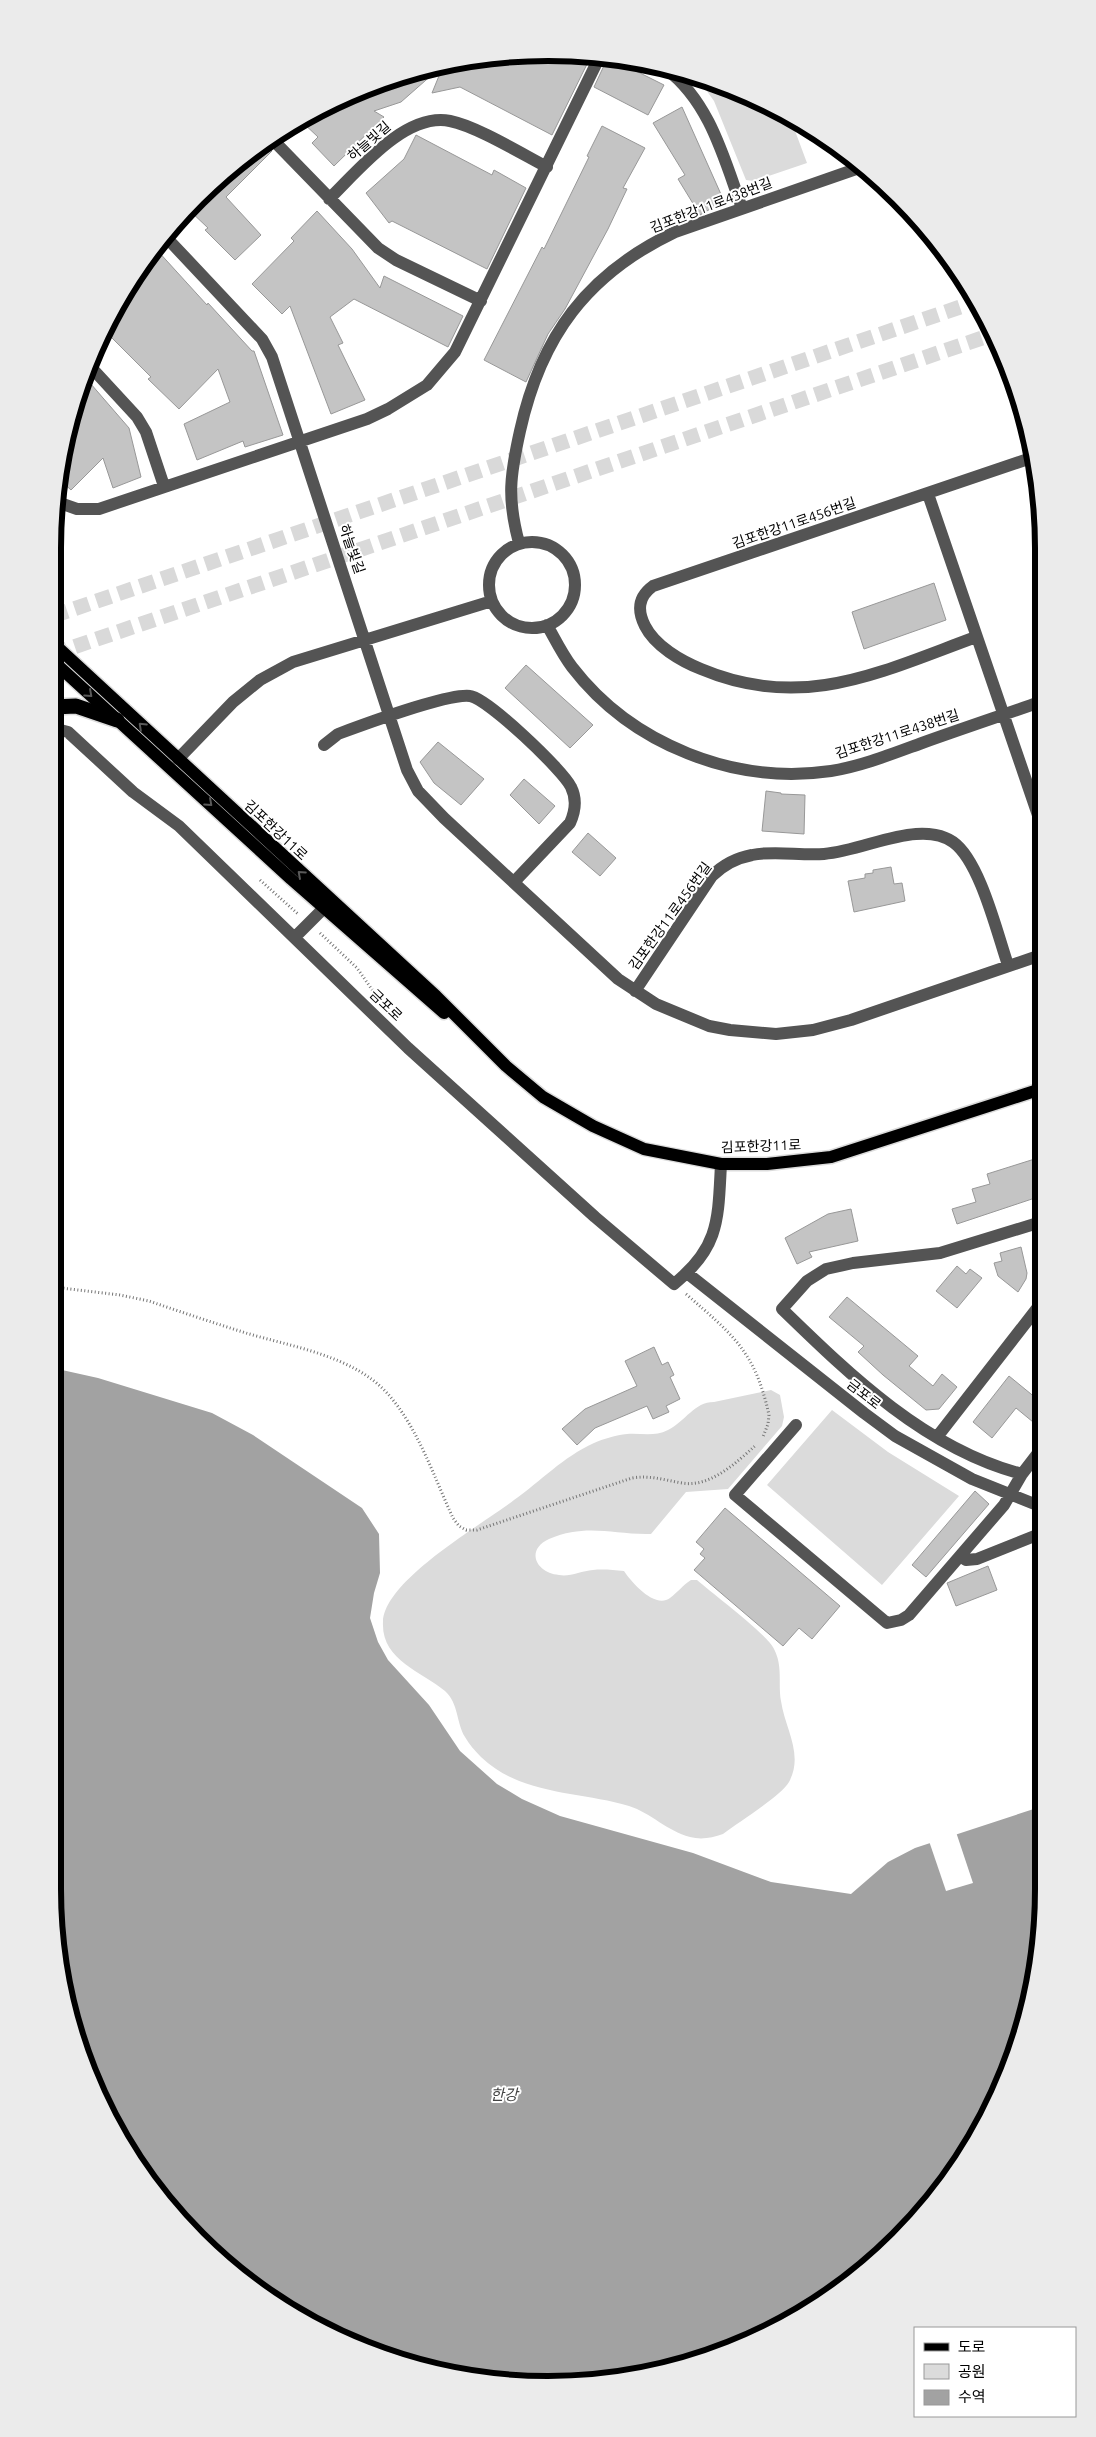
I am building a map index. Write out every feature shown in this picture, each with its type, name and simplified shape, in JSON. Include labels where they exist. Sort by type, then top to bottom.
[{"type":"highway","points":[[61,707],[76,706],[118,720]]},
{"type":"main road","name":"김포한강11로","points":[[61,651],[436,996],[477,1039]]},
{"type":"main road","name":"김포한강11로","points":[[61,669],[324,908],[430,1002],[477,1039],[543,1097],[593,1126],[644,1149],[721,1164],[767,1164],[832,1157],[1035,1091]]},
{"type":"street","points":[[63,504],[77,508],[99,508],[367,419],[427,385],[455,352],[596,64]]},
{"type":"street","points":[[675,78],[704,112],[716,138],[742,208]]},
{"type":"street","name":"하늘빛길","points":[[329,199],[395,137],[411,126],[430,121],[450,121],[547,167]]},
{"type":"street","points":[[277,144],[378,248],[396,260],[481,301]]},
{"type":"street","name":"김포한강11로438번길","points":[[519,544],[512,516],[510,488],[523,419],[538,369],[552,339],[568,315],[597,282],[648,245],[699,222],[854,170]]},
{"type":"street","name":"하늘빛길","points":[[170,242],[262,339],[272,357],[408,770],[418,791],[444,818],[592,957],[635,990]]},
{"type":"street","points":[[95,371],[137,417],[146,432],[164,486]]},
{"type":"street","points":[[1026,460],[928,494],[1035,807]]},
{"type":"street","name":"김포한강11로456번길","points":[[928,494],[653,586],[646,591],[640,602],[641,617],[655,638],[695,667],[737,682],[778,689],[804,689],[848,682],[976,637]]},
{"type":"street","points":[[532,542],[556,549],[566,558],[572,569],[575,582],[573,595],[567,609],[557,620],[547,625],[528,628],[514,624],[502,616],[492,601],[488,590],[489,575],[495,561],[505,550],[519,544],[532,542]]},
{"type":"street","points":[[178,759],[233,702],[260,680],[293,662],[366,638],[492,601]]},
{"type":"street","name":"김포한강11로438번길","points":[[547,625],[574,669],[622,715],[642,730],[681,750],[734,768],[783,774],[832,770],[880,758],[1035,704]]},
{"type":"street","points":[[324,745],[338,734],[454,697],[470,696],[478,698],[494,709],[566,778],[574,797],[574,815],[570,823],[514,882]]},
{"type":"street","name":"금포로","points":[[61,730],[68,732],[133,792],[184,830],[408,1048],[595,1217],[674,1284]]},
{"type":"street","name":"김포한강11로456번길","points":[[1008,965],[978,879],[967,858],[952,841],[942,836],[916,834],[842,852],[823,854],[761,854],[728,863],[712,876],[635,990],[672,1013],[709,1026],[755,1033],[796,1033],[852,1020],[1035,957]]},
{"type":"street","points":[[295,937],[324,908]]},
{"type":"street","points":[[674,1284],[688,1273],[711,1242],[716,1228],[721,1164]]},
{"type":"street","points":[[1022,1474],[997,1468],[937,1437],[872,1392],[782,1309],[807,1281],[826,1269],[846,1264],[940,1253],[1035,1226]]},
{"type":"street","name":"금포로","points":[[688,1273],[864,1414],[895,1436],[939,1462],[1035,1504]]},
{"type":"street","points":[[937,1437],[1035,1311]]},
{"type":"street","points":[[796,1425],[735,1495],[887,1623],[894,1623],[909,1615],[1011,1495],[1022,1474],[1035,1457]]},
{"type":"street","points":[[960,1556],[966,1560],[977,1559],[1035,1536]]},
{"type":"path","points":[[258,878],[357,968],[374,993]]},
{"type":"path","points":[[61,1288],[120,1295],[149,1301],[320,1355],[357,1371],[386,1392],[397,1405],[459,1526],[466,1530],[477,1530],[632,1478],[653,1476],[692,1484],[702,1481],[733,1465],[760,1441],[766,1432],[769,1415],[753,1363],[731,1334],[674,1284]]},
{"type":"green space","points":[[704,87],[763,111],[794,128],[807,163],[754,181],[746,180],[714,101]]},
{"type":"green space","points":[[771,1390],[780,1395],[784,1417],[782,1426],[728,1489],[686,1492],[651,1534],[588,1531],[563,1534],[549,1539],[542,1544],[537,1549],[536,1560],[544,1570],[559,1575],[597,1570],[624,1571],[638,1588],[658,1600],[670,1598],[691,1580],[697,1580],[751,1624],[769,1642],[777,1655],[781,1701],[795,1761],[789,1782],[768,1802],[723,1834],[698,1838],[674,1831],[645,1813],[629,1806],[533,1786],[497,1770],[481,1757],[467,1740],[450,1696],[404,1663],[388,1646],[384,1635],[383,1622],[388,1606],[400,1589],[437,1554],[514,1500],[562,1462],[594,1443],[618,1435],[663,1432],[701,1405]]},
{"type":"green space","points":[[832,1410],[888,1452],[959,1496],[882,1585],[767,1485]]},
{"type":"water","name":"한강","points":[[61,1370],[98,1378],[212,1413],[253,1435],[362,1508],[379,1534],[380,1573],[374,1593],[370,1618],[378,1642],[388,1660],[429,1705],[460,1751],[497,1784],[522,1799],[560,1816],[693,1853],[771,1882],[851,1894],[888,1862],[915,1848],[1035,1809],[1035,1889],[1031,1953],[1018,2015],[1009,2045],[985,2104],[970,2132],[953,2159],[914,2210],[869,2255],[844,2275],[791,2311],[734,2339],[674,2359],[612,2372],[580,2375],[516,2375],[484,2372],[422,2359],[362,2339],[305,2311],[278,2294],[227,2255],[182,2210],[162,2185],[126,2132],[111,2104],[98,2075],[78,2015],[65,1953],[61,1889]]},
{"type":"pier","points":[[956,1832],[973,1883],[946,1891],[929,1841]]},
{"type":"building","points":[[516,62],[588,63],[552,135],[460,87],[432,93],[440,74],[453,71],[484,65]]},
{"type":"building","points":[[605,64],[632,69],[664,85],[648,115],[594,87]]},
{"type":"building","points":[[431,76],[401,102],[374,111],[384,117],[334,166],[312,143],[318,137],[306,126],[362,98]]},
{"type":"building","points":[[682,107],[724,201],[700,215],[678,179],[685,175],[653,123]]},
{"type":"building","points":[[602,126],[645,148],[623,188],[627,189],[608,229],[565,309],[548,334],[526,382],[484,360],[542,247],[544,249]]},
{"type":"building","points":[[416,135],[492,175],[494,170],[526,188],[487,269],[392,221],[389,223],[366,193],[404,159]]},
{"type":"building","points":[[270,149],[272,151],[226,197],[261,235],[235,260],[205,230],[208,228],[194,215],[227,182]]},
{"type":"building","points":[[317,211],[352,249],[380,288],[384,276],[463,316],[448,347],[354,299],[330,317],[343,343],[338,345],[365,400],[331,414],[290,306],[282,314],[252,284],[294,241],[291,238]]},
{"type":"building","points":[[161,254],[207,305],[208,303],[254,351],[283,435],[245,447],[243,441],[197,460],[184,424],[230,402],[218,369],[179,409],[148,379],[151,377],[110,336],[126,305]]},
{"type":"building","points":[[90,383],[129,428],[141,477],[113,488],[103,458],[71,490],[65,484],[78,422]]},
{"type":"building","points":[[934,583],[946,620],[864,649],[852,612]]},
{"type":"building","points":[[526,665],[593,725],[570,748],[505,688]]},
{"type":"building","points":[[438,742],[484,779],[461,805],[434,783],[420,762]]},
{"type":"building","points":[[524,779],[555,806],[539,824],[510,795]]},
{"type":"building","points":[[766,791],[805,795],[804,834],[762,831]]},
{"type":"building","points":[[588,833],[616,858],[600,876],[572,852]]},
{"type":"building","points":[[891,867],[894,884],[902,883],[905,901],[854,912],[848,881],[865,878],[865,874],[873,873],[873,870]]},
{"type":"building","points":[[1035,1159],[1035,1198],[957,1224],[952,1209],[976,1202],[972,1189],[990,1184],[987,1174]]},
{"type":"building","points":[[851,1209],[858,1241],[809,1252],[812,1257],[797,1264],[785,1238],[828,1214]]},
{"type":"building","points":[[1021,1247],[1027,1273],[1026,1279],[1018,1292],[998,1276],[994,1263],[1002,1261],[1000,1253]]},
{"type":"building","points":[[957,1266],[966,1274],[970,1269],[982,1278],[957,1308],[936,1291]]},
{"type":"building","points":[[847,1297],[918,1356],[909,1366],[933,1386],[942,1374],[957,1387],[939,1409],[926,1410],[883,1375],[858,1352],[864,1346],[829,1317]]},
{"type":"building","points":[[654,1347],[662,1365],[668,1362],[674,1375],[670,1377],[680,1399],[666,1406],[669,1412],[653,1419],[647,1406],[595,1428],[577,1445],[562,1429],[585,1409],[637,1386],[625,1361]]},
{"type":"building","points":[[1009,1376],[1035,1397],[1035,1420],[1033,1422],[1016,1408],[992,1438],[973,1422]]},
{"type":"building","points":[[975,1491],[989,1504],[926,1577],[912,1565]]},
{"type":"building","points":[[725,1508],[840,1606],[812,1639],[799,1628],[783,1646],[694,1570],[705,1558],[700,1554],[704,1549],[696,1542]]},
{"type":"building","points":[[988,1566],[997,1590],[956,1606],[947,1583]]},
{"type":"tunnel","points":[[61,613],[969,304]]},
{"type":"tunnel","points":[[61,651],[987,337]]}]
